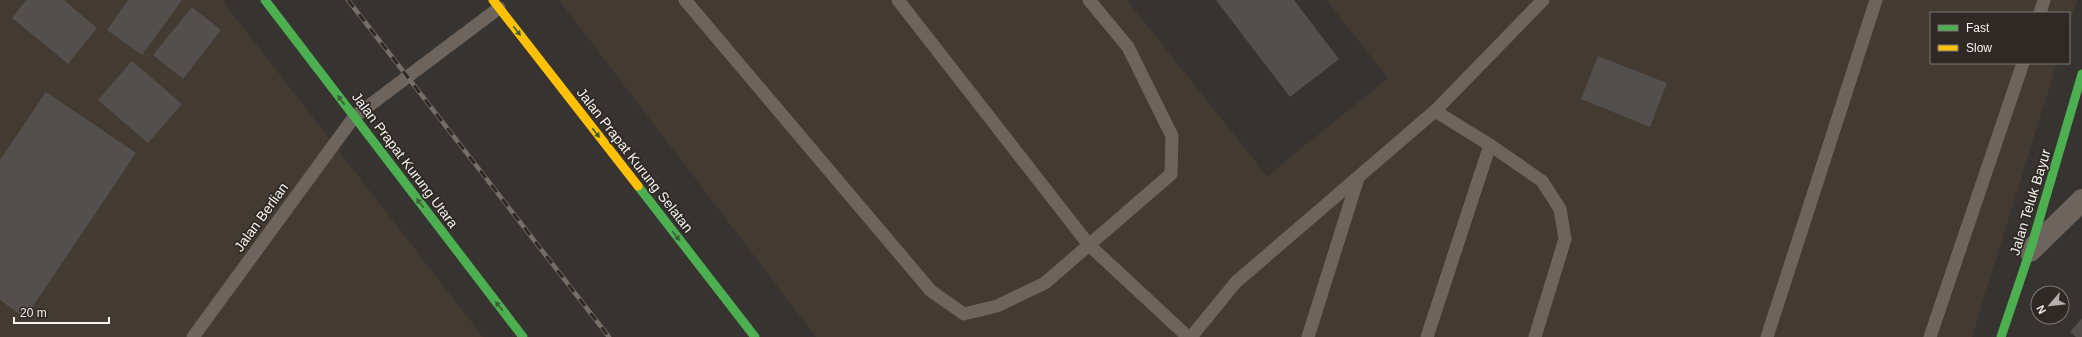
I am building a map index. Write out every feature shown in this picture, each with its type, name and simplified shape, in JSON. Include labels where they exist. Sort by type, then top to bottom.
[{"type":"street","name":"Jalan Prapat Kurung Utara","points":[[265,0],[523,337]]},
{"type":"street","name":"Jalan Prapat Kurung Selatan","points":[[496,4],[755,337]]},
{"type":"street","name":"Jalan Teluk Bayur","points":[[2001,337],[2030,251],[2082,74]]},
{"type":"street","points":[[2030,251],[2082,200]]},
{"type":"lane","points":[[685,0],[931,291],[964,314],[998,306],[1045,283],[1171,174],[1172,136],[1128,48],[1090,0]]},
{"type":"lane","points":[[898,0],[1089,245],[1189,337],[1236,282],[1435,111],[1543,0]]},
{"type":"lane","points":[[1767,337],[1876,0]]},
{"type":"lane","points":[[2040,12],[2044,0]]},
{"type":"lane","name":"Jalan Berlian","points":[[193,337],[354,117],[496,4]]},
{"type":"lane","points":[[1930,337],[2023,64]]},
{"type":"lane","points":[[1435,111],[1490,145],[1542,181],[1560,209],[1565,239],[1535,337]]},
{"type":"lane","points":[[1427,337],[1490,145]]},
{"type":"lane","points":[[1308,337],[1358,178]]},
{"type":"shaded area","points":[[0,0],[222,0],[483,337],[0,337]]},
{"type":"shaded area","points":[[559,0],[1127,0],[1267,176],[1388,78],[1326,0],[2077,0],[2070,23],[2070,12],[1930,12],[1930,64],[2057,64],[1972,337],[816,337]]},
{"type":"building","points":[[26,0],[64,0],[97,28],[68,64],[12,18]]},
{"type":"building","points":[[128,0],[182,0],[142,55],[107,30]]},
{"type":"building","points":[[1216,0],[1294,0],[1339,59],[1290,97]]},
{"type":"building","points":[[192,7],[221,30],[183,79],[153,55]]},
{"type":"building","points":[[1598,56],[1667,83],[1650,127],[1581,99]]},
{"type":"building","points":[[132,61],[182,104],[148,143],[98,100]]},
{"type":"building","points":[[46,92],[136,153],[25,318],[0,300],[0,160]]},
{"type":"building","points":[[2082,318],[2082,337],[2076,337],[2070,332]]},
{"type":"railway","points":[[348,0],[609,337]]},
{"type":"traffic: fast","points":[[265,0],[523,337]]},
{"type":"traffic: fast","points":[[2001,337],[2030,251],[2082,74]]},
{"type":"traffic: fast","points":[[638,186],[755,337]]},
{"type":"traffic: slow","points":[[493,0],[638,186]]}]
